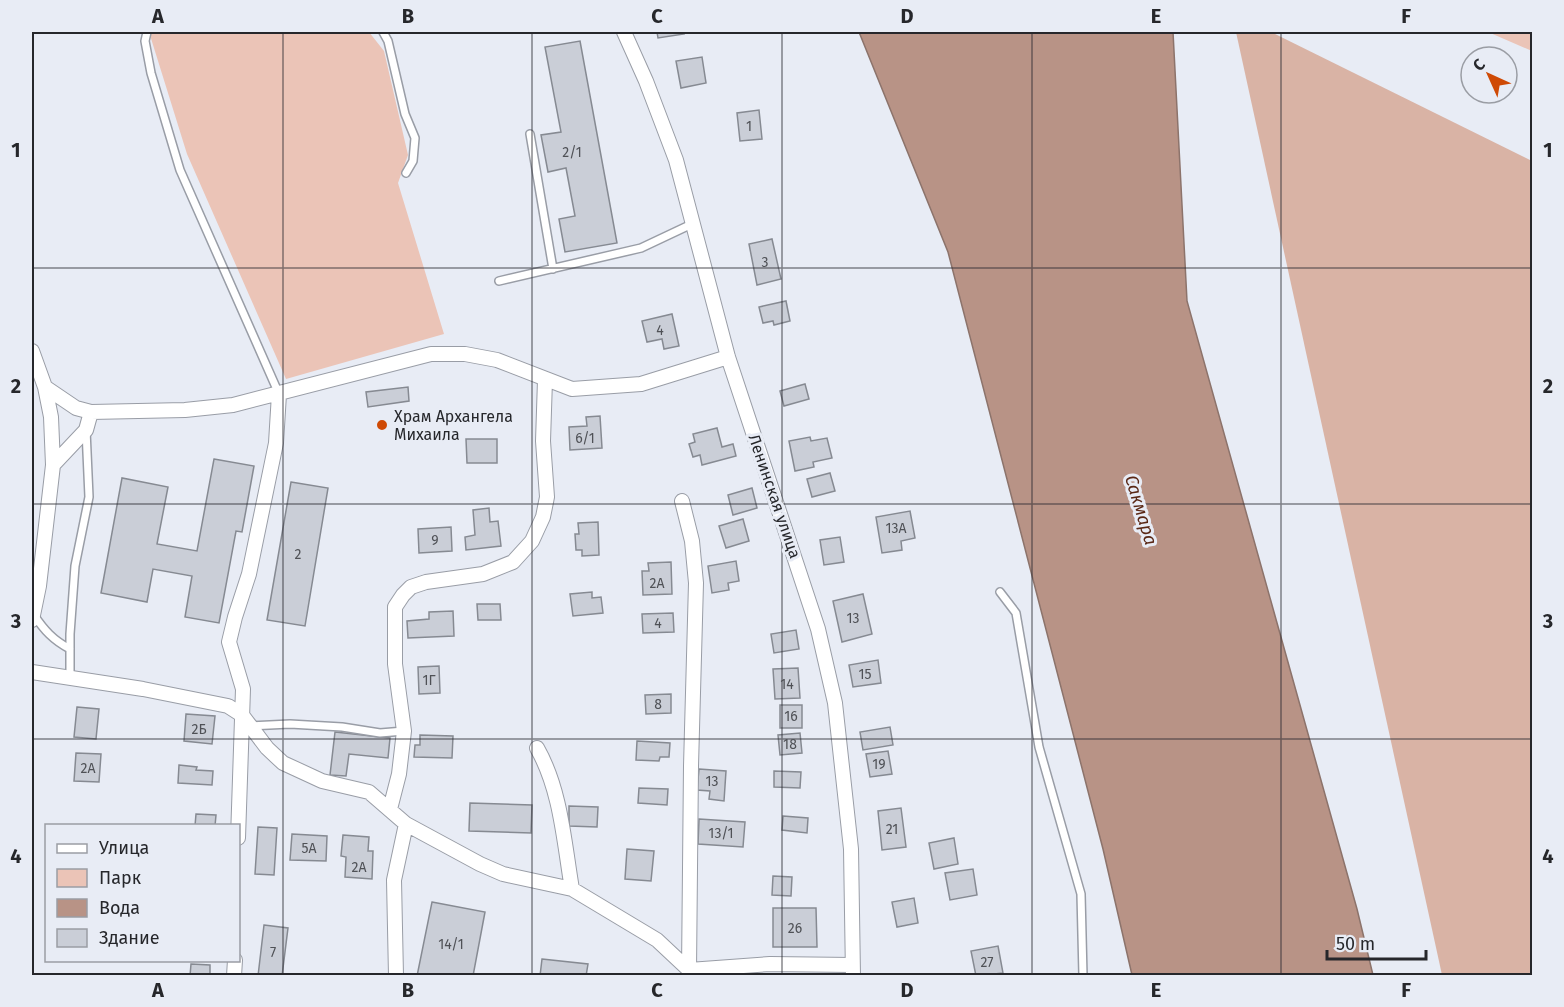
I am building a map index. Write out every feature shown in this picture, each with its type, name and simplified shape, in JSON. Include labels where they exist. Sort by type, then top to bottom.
[{"type":"street","name":"Ленинская улица","points":[[624,32],[646,81],[676,160],[728,357],[815,618],[835,703],[851,849],[853,970]]},
{"type":"street","points":[[32,351],[45,387],[51,417],[53,465],[39,586],[33,617]]},
{"type":"street","points":[[45,387],[76,408],[91,412],[184,410],[233,405],[431,354],[465,354],[497,360],[572,389],[641,384],[728,357]]},
{"type":"street","points":[[390,809],[399,774],[404,731],[395,664],[395,607],[403,594],[411,587],[426,582],[483,574],[513,562],[532,542],[543,517],[547,497],[543,441],[545,380]]},
{"type":"street","points":[[239,824],[247,720],[243,690],[229,642],[249,574],[276,443],[279,394]]},
{"type":"street","points":[[53,465],[86,430],[91,412]]},
{"type":"street","points":[[682,501],[692,542],[696,583],[688,973]]},
{"type":"street","points":[[32,672],[143,689],[228,706],[247,720],[267,747],[283,763],[322,781],[369,792],[406,824],[480,864],[503,874],[572,889],[657,940],[688,973]]},
{"type":"street","points":[[537,748],[548,767],[555,791],[572,889]]},
{"type":"street","points":[[396,975],[394,880],[406,824]]},
{"type":"street","points":[[688,973],[770,964],[853,970]]},
{"type":"lane","points":[[147,32],[145,41],[151,73],[180,170],[279,394]]},
{"type":"lane","points":[[383,32],[388,41],[405,114],[415,138],[413,161],[406,173]]},
{"type":"lane","points":[[530,134],[553,268]]},
{"type":"lane","points":[[499,281],[641,248],[694,223]]},
{"type":"lane","points":[[70,678],[75,566],[88,497],[86,430]]},
{"type":"lane","points":[[1000,592],[1016,613],[1039,747],[1081,894],[1083,975]]},
{"type":"lane","points":[[33,617],[58,643],[70,649]]},
{"type":"lane","points":[[247,720],[342,727],[380,733],[404,731]]},
{"type":"green space","points":[[149,32],[369,32],[384,51],[408,155],[398,183],[444,334],[286,379],[187,154]]},
{"type":"green space","points":[[1488,32],[1532,32],[1532,51]]},
{"type":"shaded area","points":[[1236,32],[1271,32],[1532,161],[1532,975],[1442,975]]},
{"type":"water","name":"Сакмара","points":[[859,32],[1173,32],[1187,301],[1357,909],[1373,975],[1132,975],[1103,849],[948,252]]},
{"type":"building","points":[[657,32],[683,32],[684,34],[658,38]]},
{"type":"building","points":[[580,41],[617,243],[565,252],[559,219],[575,216],[566,168],[548,172],[541,135],[561,132],[545,47]]},
{"type":"building","points":[[702,57],[706,83],[681,88],[676,61]]},
{"type":"building","points":[[759,110],[762,139],[740,141],[737,113]]},
{"type":"building","points":[[772,239],[781,279],[757,285],[749,244]]},
{"type":"building","points":[[786,301],[790,321],[774,325],[773,321],[763,323],[759,307]]},
{"type":"building","points":[[672,314],[679,346],[664,349],[662,339],[647,342],[642,321]]},
{"type":"building","points":[[805,384],[809,399],[784,406],[780,391]]},
{"type":"building","points":[[408,387],[409,401],[368,407],[366,392]]},
{"type":"building","points":[[600,416],[602,448],[570,450],[569,427],[587,426],[586,417]]},
{"type":"building","points":[[717,428],[722,447],[733,444],[736,456],[702,465],[700,455],[693,457],[689,444],[695,442],[693,434]]},
{"type":"building","points":[[810,437],[811,441],[827,438],[832,458],[813,462],[814,467],[795,471],[789,441]]},
{"type":"building","points":[[466,439],[497,439],[497,463],[467,463]]},
{"type":"building","points":[[214,459],[254,466],[242,532],[236,531],[219,623],[185,617],[192,576],[153,569],[147,602],[101,593],[122,478],[168,487],[157,544],[197,551]]},
{"type":"building","points":[[830,473],[835,491],[812,497],[807,479]]},
{"type":"building","points":[[291,482],[328,488],[305,626],[267,620]]},
{"type":"building","points":[[752,488],[757,508],[733,515],[728,495]]},
{"type":"building","points":[[489,508],[490,522],[498,521],[501,546],[466,550],[465,537],[475,535],[473,510]]},
{"type":"building","points":[[910,511],[915,538],[901,541],[902,550],[882,553],[876,517]]},
{"type":"building","points":[[743,519],[749,541],[726,548],[719,526]]},
{"type":"building","points":[[598,522],[599,555],[582,556],[582,550],[576,550],[575,534],[579,534],[578,523]]},
{"type":"building","points":[[451,527],[452,551],[419,553],[418,529]]},
{"type":"building","points":[[840,537],[844,562],[824,565],[820,540]]},
{"type":"building","points":[[736,561],[739,581],[728,583],[729,590],[712,593],[708,566]]},
{"type":"building","points":[[671,562],[672,594],[643,595],[642,571],[649,571],[648,563]]},
{"type":"building","points":[[592,592],[592,598],[601,597],[603,613],[573,616],[570,594]]},
{"type":"building","points":[[863,594],[872,634],[842,642],[833,601]]},
{"type":"building","points":[[477,604],[500,604],[501,620],[478,620]]},
{"type":"building","points":[[453,611],[454,636],[408,638],[407,621],[429,619],[429,612]]},
{"type":"building","points":[[673,613],[674,632],[643,633],[642,614]]},
{"type":"building","points":[[796,630],[799,649],[774,653],[771,634]]},
{"type":"building","points":[[878,660],[881,683],[853,687],[849,665]]},
{"type":"building","points":[[439,666],[440,693],[419,694],[418,667]]},
{"type":"building","points":[[798,668],[800,698],[775,699],[773,669]]},
{"type":"building","points":[[671,694],[671,713],[646,714],[645,695]]},
{"type":"building","points":[[780,705],[802,705],[802,728],[780,728]]},
{"type":"building","points":[[77,707],[99,709],[96,739],[74,737]]},
{"type":"building","points":[[186,714],[215,716],[212,744],[184,741]]},
{"type":"building","points":[[890,727],[893,745],[863,750],[860,732]]},
{"type":"building","points":[[335,732],[390,738],[388,758],[349,754],[346,776],[330,775]]},
{"type":"building","points":[[800,733],[802,753],[780,755],[778,735]]},
{"type":"building","points":[[420,735],[453,736],[452,758],[414,757],[415,745],[420,745]]},
{"type":"building","points":[[637,741],[670,743],[669,757],[660,757],[659,761],[636,760]]},
{"type":"building","points":[[888,751],[892,774],[870,777],[866,754]]},
{"type":"building","points":[[76,753],[101,754],[99,782],[74,781]]},
{"type":"building","points":[[179,765],[197,767],[196,770],[213,771],[212,785],[178,783]]},
{"type":"building","points":[[699,769],[726,771],[724,801],[709,799],[710,791],[697,790]]},
{"type":"building","points":[[774,771],[801,772],[800,788],[774,787]]},
{"type":"building","points":[[639,788],[668,789],[667,805],[638,803]]},
{"type":"building","points":[[470,803],[532,805],[531,833],[469,831]]},
{"type":"building","points":[[569,806],[598,807],[597,827],[569,826]]},
{"type":"building","points":[[901,808],[906,847],[882,850],[878,811]]},
{"type":"building","points":[[196,814],[216,815],[215,824],[195,824]]},
{"type":"building","points":[[783,816],[808,818],[807,833],[782,830]]},
{"type":"building","points":[[699,819],[745,822],[743,847],[698,844]]},
{"type":"building","points":[[258,827],[277,828],[274,875],[255,874]]},
{"type":"building","points":[[292,834],[327,836],[326,861],[290,860]]},
{"type":"building","points":[[343,835],[369,837],[368,851],[373,851],[372,879],[345,877],[346,857],[341,856]]},
{"type":"building","points":[[954,838],[958,864],[934,869],[929,843]]},
{"type":"building","points":[[627,849],[654,851],[651,881],[625,879]]},
{"type":"building","points":[[973,869],[977,895],[950,900],[945,873]]},
{"type":"building","points":[[773,876],[792,877],[791,896],[772,895]]},
{"type":"building","points":[[914,898],[918,923],[897,927],[892,902]]},
{"type":"building","points":[[432,902],[485,912],[473,976],[417,976]]},
{"type":"building","points":[[773,908],[816,908],[817,947],[773,947]]},
{"type":"building","points":[[264,925],[288,928],[282,976],[258,976]]},
{"type":"building","points":[[998,946],[1003,973],[976,976],[971,951]]},
{"type":"building","points":[[542,959],[588,964],[586,976],[540,976]]},
{"type":"building","points":[[191,964],[210,965],[210,976],[190,976]]},
{"type":"place","name":"Храм Архангела Михаила","points":[[382,425]]}]
